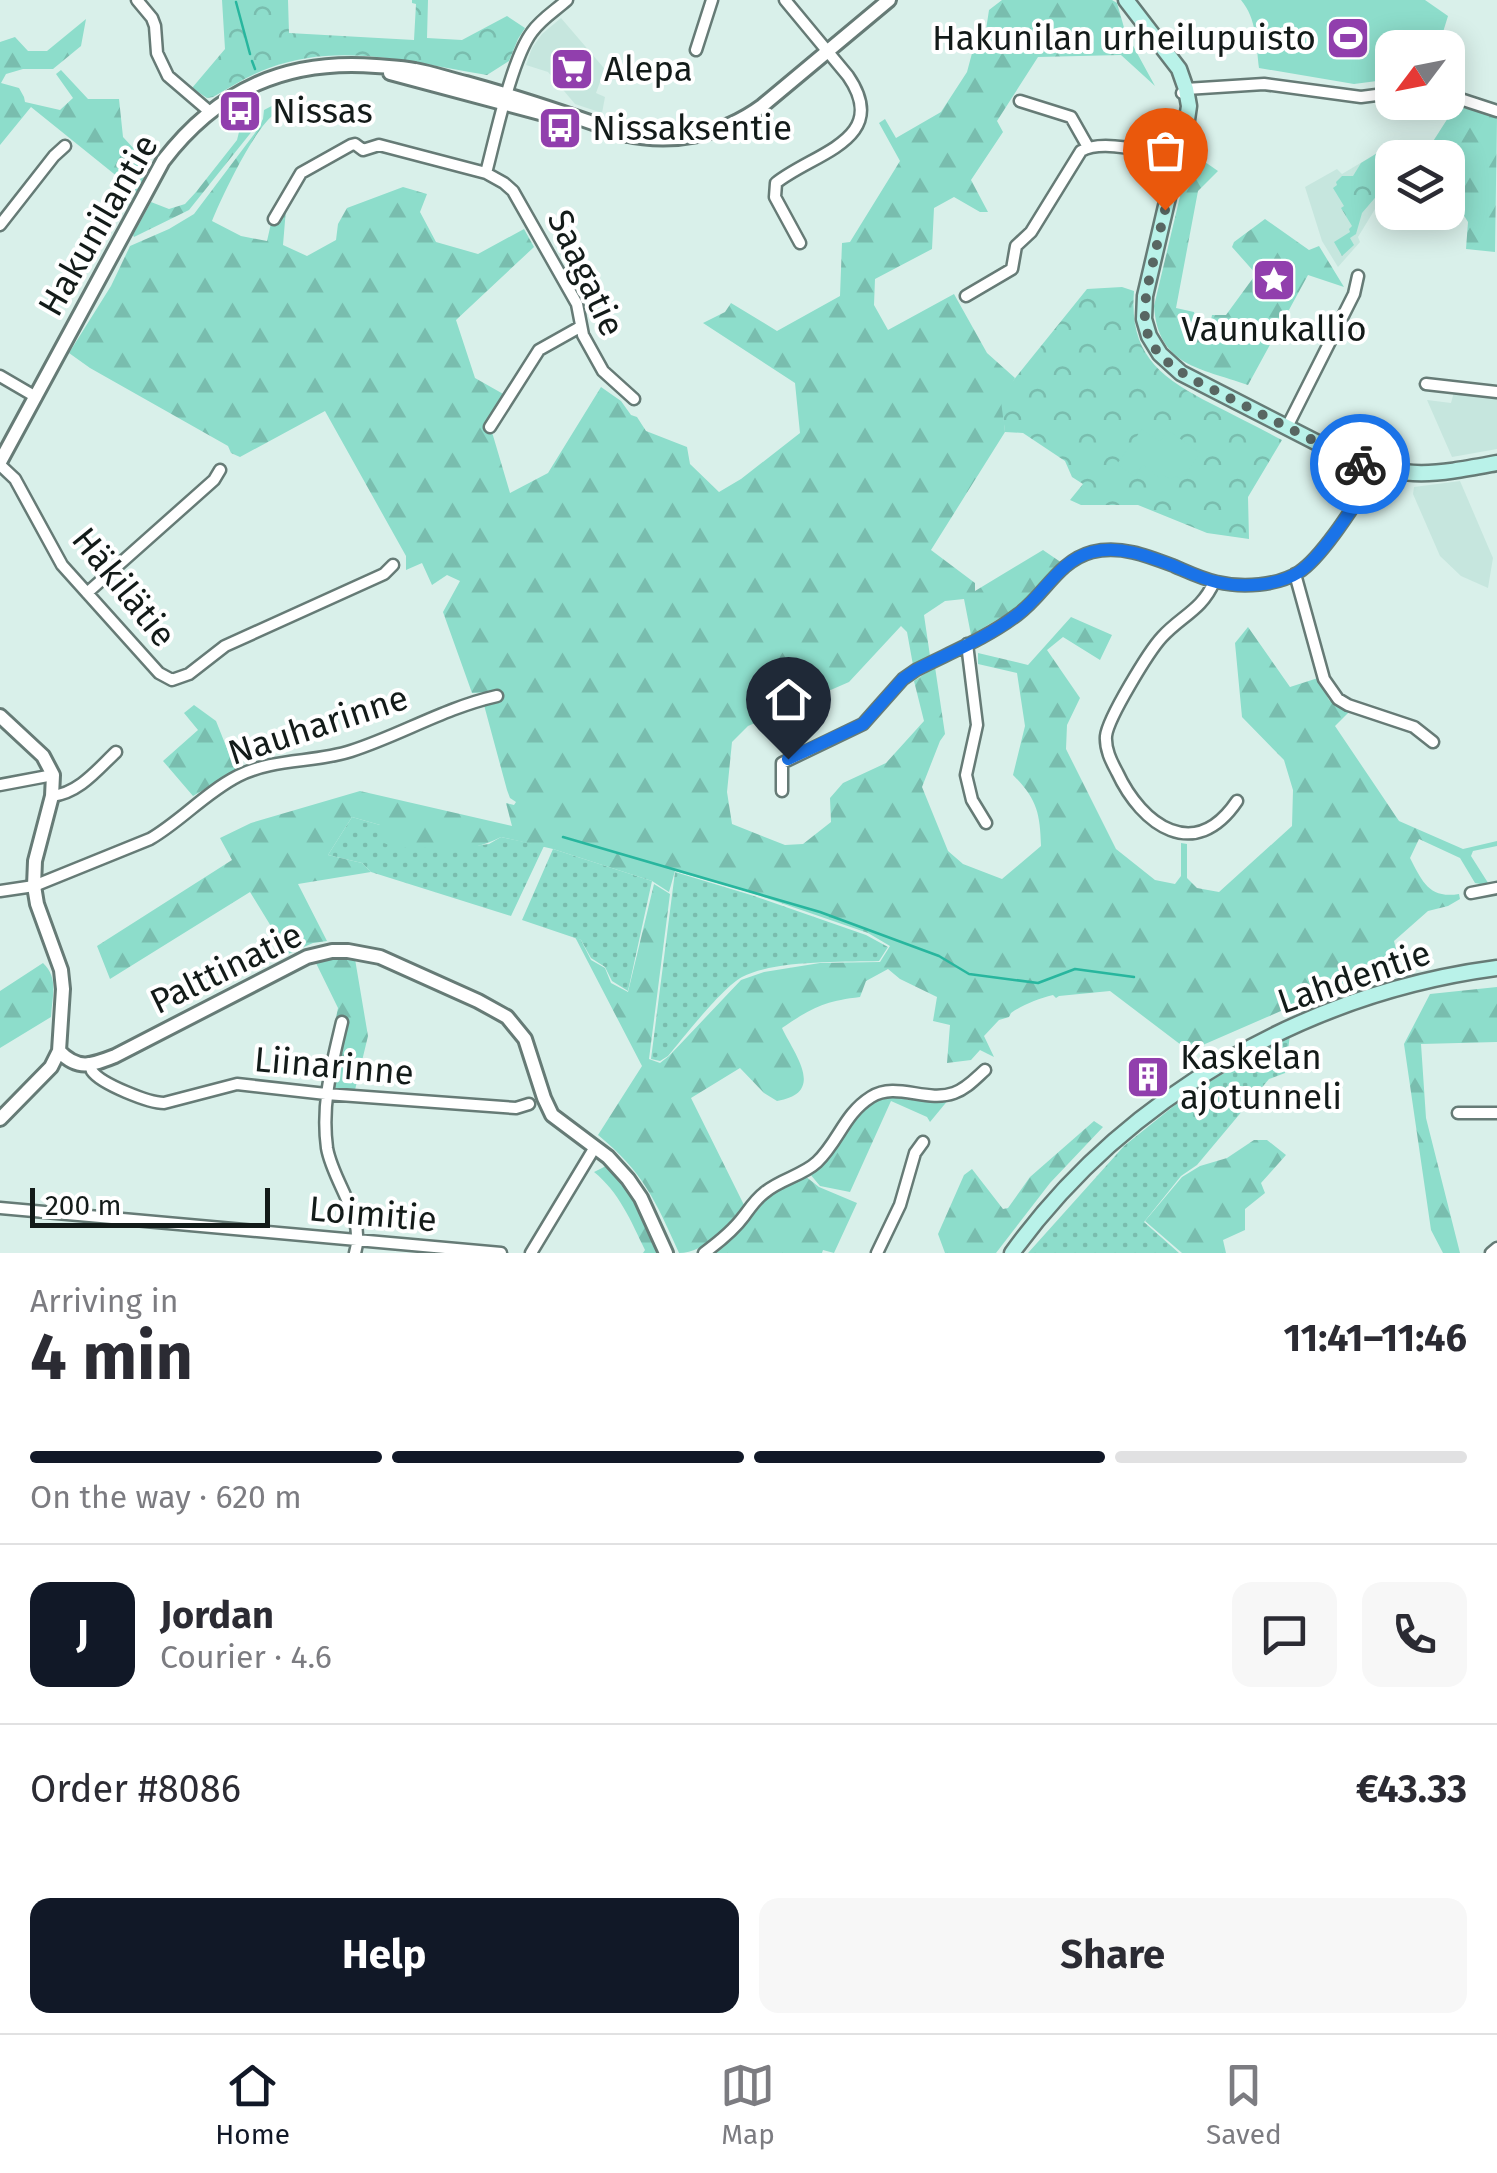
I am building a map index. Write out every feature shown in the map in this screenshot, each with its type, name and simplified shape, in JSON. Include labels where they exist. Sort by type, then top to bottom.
[{"type":"main road","points":[[1126,0],[1179,70],[1185,94],[1175,149],[1177,160],[1145,296],[1144,318],[1160,354],[1182,373],[1351,460],[1378,469],[1436,474],[1497,463]]},
{"type":"main road","name":"Lahdentie","points":[[1012,1253],[1048,1205],[1116,1139],[1156,1106],[1240,1054],[1302,1022],[1366,998],[1456,974],[1497,968]]},
{"type":"street","points":[[138,0],[152,18],[156,53],[168,76],[210,112]]},
{"type":"street","points":[[486,174],[526,40],[567,0]]},
{"type":"street","points":[[696,50],[712,0]]},
{"type":"street","name":"Hakunilantie","points":[[0,464],[158,170],[177,143],[238,92],[272,76],[318,66],[358,64],[412,69],[507,99],[546,106],[627,135],[679,138],[728,126],[762,106],[889,0]]},
{"type":"street","points":[[793,3],[856,88],[861,109],[848,140],[776,183],[775,197],[800,244]]},
{"type":"street","points":[[1185,94],[1264,84],[1375,95]]},
{"type":"street","points":[[1020,101],[1068,115],[1088,146]]},
{"type":"street","points":[[1465,101],[1497,111]]},
{"type":"street","name":"Saagatie","points":[[274,218],[300,173],[355,144],[364,150],[379,145],[486,174],[504,183],[520,201],[578,304],[580,326],[603,371],[634,400]]},
{"type":"street","points":[[966,296],[1012,269],[1016,246],[1031,232],[1081,151],[1088,146],[1108,145],[1177,160]]},
{"type":"street","points":[[0,225],[66,146]]},
{"type":"street","points":[[1287,427],[1354,294],[1358,276]]},
{"type":"street","points":[[490,427],[539,350],[580,326]]},
{"type":"street","points":[[0,376],[36,396]]},
{"type":"street","points":[[1426,384],[1497,392]]},
{"type":"street","name":"Häkilätie","points":[[0,464],[15,479],[62,565],[159,673],[172,680],[189,674],[224,646],[384,574],[393,565]]},
{"type":"street","points":[[782,791],[782,763],[863,724],[903,679],[1014,618],[1069,562],[1100,550],[1129,551],[1214,582],[1254,585],[1295,574],[1319,553],[1378,469]]},
{"type":"street","points":[[87,593],[214,480],[220,470]]},
{"type":"street","points":[[1295,574],[1324,679],[1338,699],[1414,727],[1433,742]]},
{"type":"street","points":[[1214,582],[1199,607],[1153,648],[1112,718],[1106,740],[1108,754],[1131,800],[1171,831],[1185,835],[1201,832],[1228,814],[1237,801]]},
{"type":"street","points":[[967,644],[977,725],[966,775],[972,800],[986,823]]},
{"type":"street","name":"Nauharinne","points":[[0,891],[34,886],[150,839],[197,802],[249,771],[348,752],[431,717],[496,696]]},
{"type":"street","points":[[0,716],[43,756],[53,775],[52,796],[35,861],[34,886],[61,970],[63,989],[59,1051],[51,1067],[0,1119]]},
{"type":"street","points":[[52,796],[77,788],[116,752]]},
{"type":"street","points":[[0,785],[53,775]]},
{"type":"street","points":[[1471,893],[1497,888]]},
{"type":"street","name":"Palttinatie","points":[[90,1063],[115,1056],[307,956],[332,951],[360,952],[380,958],[507,1017],[525,1039],[552,1114],[628,1179],[666,1253]]},
{"type":"street","points":[[342,1022],[326,1094],[325,1124],[332,1166],[357,1228],[355,1253]]},
{"type":"street","points":[[59,1051],[90,1063]]},
{"type":"street","name":"Liinarinne","points":[[90,1063],[92,1072],[100,1078],[152,1103],[237,1084],[516,1108],[529,1104]]},
{"type":"street","points":[[704,1253],[724,1238],[766,1190],[818,1162],[851,1114],[868,1099],[893,1090],[929,1096],[953,1094],[985,1070]]},
{"type":"street","points":[[1458,1113],[1497,1113]]},
{"type":"street","points":[[877,1253],[923,1142]]},
{"type":"street","points":[[532,1253],[595,1147]]},
{"type":"street","name":"Loimitie","points":[[0,1208],[501,1253]]},
{"type":"street","points":[[1491,1253],[1497,1248]]},
{"type":"shaded area","points":[[561,18],[609,74],[596,93],[605,97],[602,113],[575,104],[548,72],[526,65],[542,34]]},
{"type":"shaded area","points":[[1375,154],[1375,209],[1358,237],[1360,242],[1338,267],[1322,241],[1305,187],[1337,169],[1342,174]]},
{"type":"shaded area","points":[[1454,392],[1497,397],[1497,449],[1452,457],[1427,400],[1451,403]]},
{"type":"shaded area","points":[[1460,481],[1493,558],[1488,588],[1461,576],[1440,556],[1413,494],[1414,487]]},
{"type":"green space","points":[[222,0],[288,0],[289,33],[414,40],[416,4],[412,0],[428,0],[427,38],[462,40],[507,16],[525,28],[509,61],[487,75],[405,60],[323,56],[269,68],[207,98],[192,88],[225,49]]},
{"type":"green space","points":[[1002,0],[1112,0],[1117,3],[1125,31],[1155,86],[1121,55],[1038,57],[997,121],[1003,132],[971,180],[988,212],[980,212],[954,197],[934,208],[932,249],[875,279],[874,305],[888,330],[954,294],[987,353],[1015,378],[1002,401],[1005,432],[931,550],[975,583],[975,591],[1043,550],[1062,563],[1025,603],[971,635],[964,599],[945,601],[924,615],[930,656],[913,665],[907,632],[901,626],[849,682],[748,726],[732,742],[727,792],[732,824],[785,845],[803,844],[831,822],[830,798],[843,783],[886,763],[924,721],[914,681],[935,667],[945,734],[922,787],[948,851],[963,864],[1002,879],[1041,846],[1040,824],[1032,799],[1013,775],[1025,726],[1017,673],[978,664],[978,653],[1028,665],[1071,617],[1112,635],[1100,660],[1063,637],[1047,650],[1080,698],[1067,725],[1066,749],[1116,849],[1155,880],[1175,884],[1181,876],[1181,843],[1187,844],[1187,878],[1197,888],[1219,892],[1292,826],[1293,790],[1284,760],[1242,717],[1235,643],[1248,627],[1290,687],[1318,678],[1329,700],[1349,712],[1335,726],[1399,821],[1463,849],[1497,841],[1497,846],[1473,851],[1471,856],[1490,886],[1475,883],[1460,858],[1419,839],[1410,858],[1423,881],[1433,891],[1459,894],[1460,899],[1428,911],[1394,941],[1398,957],[1189,1051],[1110,991],[1056,998],[1053,995],[1026,1004],[999,1020],[984,1036],[994,1057],[980,1050],[971,1060],[947,1063],[950,1025],[933,1021],[937,997],[888,969],[866,981],[860,997],[819,1006],[782,1028],[803,1071],[801,1090],[792,1097],[777,1101],[740,1068],[691,1098],[744,1205],[707,1243],[679,1253],[647,1188],[598,1135],[642,1066],[575,937],[581,940],[591,960],[605,968],[611,983],[628,992],[654,884],[670,894],[649,1059],[660,1063],[741,980],[820,963],[880,962],[890,946],[868,933],[675,871],[669,892],[652,881],[553,849],[501,837],[460,850],[417,846],[399,849],[379,841],[380,825],[352,817],[328,855],[362,863],[371,872],[298,884],[327,941],[288,954],[250,892],[110,979],[97,946],[232,860],[220,838],[251,823],[360,791],[512,826],[506,803],[516,802],[507,790],[484,705],[494,692],[472,693],[443,612],[460,581],[447,575],[432,585],[422,563],[406,570],[406,556],[325,411],[240,457],[231,453],[228,446],[69,353],[111,286],[130,246],[194,214],[255,133],[264,110],[285,99],[291,104],[263,125],[212,221],[241,236],[267,241],[280,205],[286,209],[283,245],[307,256],[336,240],[338,224],[347,208],[403,187],[427,194],[420,212],[436,242],[478,254],[524,229],[534,247],[456,320],[475,378],[505,395],[489,422],[510,493],[548,473],[601,387],[621,401],[646,431],[687,447],[690,464],[719,492],[800,433],[795,383],[703,323],[725,312],[731,303],[777,331],[840,296],[842,243],[850,242],[900,161],[879,123],[885,119],[896,138],[941,112],[967,72],[975,42],[984,43],[989,10]]},
{"type":"green space","name":"Hakunilan urheilupuisto","points":[[1241,0],[1425,0],[1448,16],[1444,30],[1375,30],[1375,81],[1354,84],[1259,68],[1253,24]]},
{"type":"green space","points":[[86,19],[81,46],[53,69],[23,69],[6,74],[1,83],[19,88],[25,102],[60,110],[73,98],[56,74],[61,70],[88,99],[119,99],[123,137],[148,164],[139,194],[31,107],[0,145],[0,42],[15,37],[28,51],[47,51]]},
{"type":"green space","points":[[1465,108],[1490,111],[1497,116],[1495,252],[1466,249],[1465,140],[1434,140],[1447,120],[1465,120]]},
{"type":"green space","points":[[247,126],[253,130],[189,210],[134,237],[151,202],[169,209],[185,204],[237,140],[240,128]]},
{"type":"green space","points":[[1375,154],[1375,198],[1362,213],[1356,234],[1350,238],[1354,245],[1342,256],[1334,242],[1350,232],[1352,226],[1333,188],[1342,176],[1353,176],[1361,163]]},
{"type":"green space","points":[[1197,161],[1218,171],[1198,191],[1176,308],[1194,312],[1199,331],[1212,315],[1226,315],[1256,274],[1232,247],[1265,219],[1309,250],[1319,246],[1344,287],[1308,275],[1248,385],[1184,362],[1164,341],[1157,326],[1154,306],[1187,167]]},
{"type":"green space","points":[[1122,287],[1134,291],[1137,332],[1143,348],[1163,373],[1194,394],[1282,440],[1248,497],[1249,539],[1207,533],[1138,505],[1081,505],[1070,500],[1083,484],[1072,477],[1065,461],[1023,433],[1005,432],[1001,401],[1087,289]]},
{"type":"green space","points":[[1142,429],[1160,441],[1168,430],[1200,453],[1182,480],[1176,476],[1160,478],[1143,465],[1134,476],[1117,464]]},
{"type":"green space","points":[[194,705],[216,721],[236,771],[193,796],[163,761],[198,730],[184,713]]},
{"type":"green space","points":[[352,817],[380,825],[411,844],[446,850],[489,844],[501,837],[544,846],[511,916],[371,872],[362,863],[328,855]]},
{"type":"green space","points":[[553,849],[652,881],[628,991],[612,981],[581,940],[522,920]]},
{"type":"green space","points":[[675,872],[866,935],[888,947],[879,961],[772,967],[742,977],[714,1002],[668,1056],[660,1061],[651,1059]]},
{"type":"green space","points":[[334,955],[355,959],[368,1036],[355,1090],[322,1087],[338,1008],[314,959]]},
{"type":"green space","points":[[43,963],[53,981],[51,1017],[0,1048],[0,991]]},
{"type":"green space","points":[[1497,987],[1497,1042],[1421,1044],[1426,1118],[1460,1253],[1443,1253],[1431,1230],[1404,1044],[1430,994]]},
{"type":"green space","points":[[1290,1035],[1285,1073],[1269,1079],[1144,1222],[1179,1253],[1028,1253],[1124,1146],[1190,1093]]},
{"type":"green space","points":[[888,1097],[929,1102],[949,1099],[930,1122],[891,1101],[850,1192],[820,1186],[810,1174],[831,1155],[860,1112]]},
{"type":"green space","points":[[1094,1121],[1103,1127],[1050,1183],[996,1253],[945,1253],[938,1234],[964,1175],[972,1169],[1003,1209],[1008,1208],[1030,1177]]},
{"type":"green space","points":[[1254,1140],[1267,1140],[1286,1155],[1261,1183],[1265,1193],[1245,1209],[1245,1230],[1223,1240],[1226,1253],[1182,1253],[1145,1221],[1182,1177],[1200,1166],[1227,1158]]},
{"type":"green space","points":[[608,1165],[637,1199],[662,1253],[643,1253],[645,1250],[624,1208],[594,1172]]},
{"type":"green space","points":[[805,1176],[819,1187],[857,1203],[834,1253],[711,1253],[742,1229],[770,1195]]},
{"type":"waterway","points":[[236,2],[250,54]]},
{"type":"waterway","points":[[252,61],[255,69]]},
{"type":"waterway","points":[[563,837],[820,912],[939,956],[969,974],[1038,983],[1075,969],[1134,977]]},
{"type":"way so far","points":[[1165,210],[1144,308],[1145,326],[1160,354],[1196,381],[1360,464]]},
{"type":"place","name":"Hakunilan urheilupuisto","points":[[1348,38]]},
{"type":"place","name":"Alepa","points":[[572,69]]},
{"type":"place","name":"Nissas","points":[[240,111]]},
{"type":"place","name":"Nissaksentie","points":[[560,128]]},
{"type":"place","name":"Vaunukallio","points":[[1274,280]]},
{"type":"place","name":"Kaskelan ajotunneli","points":[[1148,1077]]},
{"type":"route","points":[[788,759],[863,724],[903,679],[1014,618],[1069,562],[1080,556],[1100,550],[1129,551],[1214,582],[1232,584],[1254,585],[1295,574],[1319,553],[1378,469],[1360,464]]}]
